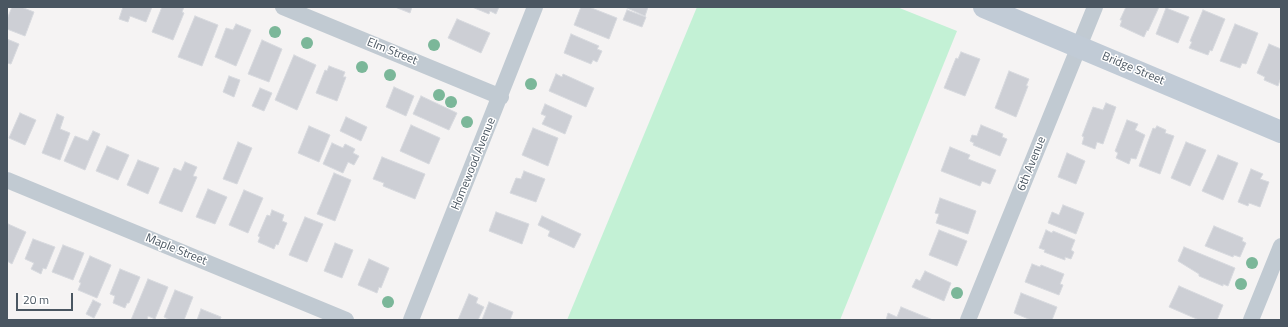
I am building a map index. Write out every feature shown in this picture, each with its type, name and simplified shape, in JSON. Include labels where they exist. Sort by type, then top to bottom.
[{"type":"main road","name":"Bridge Street","points":[[984,7],[1281,132]]},
{"type":"street","name":"Elm Street","points":[[283,7],[501,97]]},
{"type":"street","name":"Homewood Avenue","points":[[411,320],[501,97],[535,7]]},
{"type":"street","name":"6th Avenue","points":[[968,320],[1095,7]]},
{"type":"street","name":"Maple Street","points":[[7,180],[346,320]]},
{"type":"street","points":[[1251,320],[1281,246]]},
{"type":"green space","points":[[697,7],[897,7],[957,31],[840,320],[567,320]]},
{"type":"building","points":[[12,7],[21,7],[34,12],[25,36],[7,29],[7,19]]},
{"type":"building","points":[[123,7],[152,7],[146,22],[130,16],[128,22],[119,19]]},
{"type":"building","points":[[162,7],[184,7],[182,12],[184,13],[173,40],[152,32]]},
{"type":"building","points":[[395,7],[412,7],[410,13]]},
{"type":"building","points":[[472,7],[499,7],[496,14],[490,11],[489,14]]},
{"type":"building","points":[[581,7],[589,7],[617,18],[609,39],[574,25]]},
{"type":"building","points":[[625,7],[648,7],[645,16]]},
{"type":"building","points":[[1126,7],[1159,7],[1144,37],[1120,26],[1122,20],[1120,20]]},
{"type":"building","points":[[1166,8],[1189,17],[1178,43],[1156,34]]},
{"type":"building","points":[[627,10],[646,17],[642,27],[623,20]]},
{"type":"building","points":[[1203,10],[1225,19],[1212,51],[1210,50],[1208,55],[1189,48],[1192,42],[1190,41]]},
{"type":"building","points":[[195,16],[218,25],[202,66],[178,57]]},
{"type":"building","points":[[457,19],[490,33],[481,53],[448,38]]},
{"type":"building","points":[[236,24],[251,30],[236,66],[215,57],[226,28],[233,30]]},
{"type":"building","points":[[1235,24],[1258,33],[1246,64],[1242,63],[1240,68],[1220,61]]},
{"type":"building","points":[[571,34],[599,46],[597,49],[602,51],[597,62],[593,60],[591,64],[564,53]]},
{"type":"building","points":[[7,39],[19,44],[11,64],[7,63]]},
{"type":"building","points":[[262,40],[282,49],[269,82],[248,74]]},
{"type":"building","points":[[1269,44],[1281,49],[1281,77],[1278,86],[1264,80],[1265,77],[1257,73]]},
{"type":"building","points":[[961,52],[980,59],[965,96],[944,88],[956,58],[958,59]]},
{"type":"building","points":[[294,55],[316,65],[297,110],[275,100]]},
{"type":"building","points":[[329,66],[345,72],[343,77],[346,77],[337,101],[316,93],[325,70],[327,71]]},
{"type":"building","points":[[1009,71],[1029,79],[1026,86],[1028,86],[1016,117],[995,108]]},
{"type":"building","points":[[556,74],[562,77],[563,74],[594,88],[586,107],[549,91]]},
{"type":"building","points":[[229,76],[240,80],[234,97],[223,92]]},
{"type":"building","points":[[394,87],[414,96],[406,116],[386,107]]},
{"type":"building","points":[[260,88],[272,93],[264,111],[252,106]]},
{"type":"building","points":[[421,96],[457,113],[449,130],[413,114]]},
{"type":"building","points":[[1106,103],[1116,107],[1103,144],[1097,142],[1095,149],[1082,144],[1084,137],[1082,136],[1093,107],[1103,110]]},
{"type":"building","points":[[545,104],[572,116],[565,134],[542,124],[546,116],[541,114]]},
{"type":"building","points":[[20,113],[36,120],[25,145],[9,138]]},
{"type":"building","points":[[57,114],[64,117],[60,129],[70,133],[60,160],[42,153]]},
{"type":"building","points":[[346,117],[367,127],[361,141],[340,131]]},
{"type":"building","points":[[1127,120],[1138,124],[1135,130],[1145,135],[1136,159],[1131,158],[1129,164],[1116,158],[1118,153],[1115,151]]},
{"type":"building","points":[[411,125],[440,138],[429,164],[400,151]]},
{"type":"building","points":[[981,125],[1003,134],[1002,137],[1007,139],[1000,156],[973,145],[974,143],[970,141],[972,135],[977,136]]},
{"type":"building","points":[[309,126],[330,135],[319,162],[298,153]]},
{"type":"building","points":[[1157,126],[1166,130],[1165,133],[1174,136],[1160,174],[1139,166],[1153,128],[1155,129]]},
{"type":"building","points":[[533,128],[558,138],[548,166],[522,155]]},
{"type":"building","points":[[93,131],[100,134],[85,170],[64,161],[75,136],[88,141]]},
{"type":"building","points":[[238,142],[252,148],[237,184],[223,179]]},
{"type":"building","points":[[1186,142],[1206,150],[1190,186],[1171,178]]},
{"type":"building","points":[[332,143],[343,148],[345,144],[355,149],[353,153],[359,156],[354,165],[348,162],[343,173],[323,164]]},
{"type":"building","points":[[107,146],[129,155],[118,180],[96,171]]},
{"type":"building","points":[[950,147],[970,155],[968,159],[996,170],[990,184],[982,181],[980,186],[941,171]]},
{"type":"building","points":[[1067,153],[1085,161],[1076,184],[1058,177]]},
{"type":"building","points":[[1218,155],[1238,163],[1223,200],[1202,191]]},
{"type":"building","points":[[382,157],[425,174],[415,199],[383,186],[384,183],[373,179]]},
{"type":"building","points":[[138,160],[159,168],[148,194],[127,185]]},
{"type":"building","points":[[185,162],[197,167],[193,176],[197,177],[182,212],[159,203],[174,168],[181,171]]},
{"type":"building","points":[[1251,169],[1263,174],[1260,179],[1269,182],[1260,207],[1249,203],[1248,206],[1238,202]]},
{"type":"building","points":[[524,171],[545,179],[536,202],[510,193],[516,178],[521,179]]},
{"type":"building","points":[[334,173],[351,180],[335,221],[317,214]]},
{"type":"building","points":[[208,189],[227,197],[215,224],[196,217]]},
{"type":"building","points":[[244,190],[263,198],[248,233],[229,225]]},
{"type":"building","points":[[940,198],[976,211],[968,234],[936,223],[939,214],[935,213]]},
{"type":"building","points":[[1063,205],[1084,213],[1076,234],[1048,223],[1052,212],[1059,215]]},
{"type":"building","points":[[272,210],[284,215],[282,221],[287,223],[278,245],[276,244],[274,249],[258,242],[260,237],[258,236],[267,215],[270,216]]},
{"type":"building","points":[[496,212],[529,224],[522,244],[489,231]]},
{"type":"building","points":[[542,216],[581,234],[574,248],[548,236],[550,231],[538,225]]},
{"type":"building","points":[[305,217],[323,224],[307,262],[289,255]]},
{"type":"building","points":[[8,224],[26,232],[12,264],[7,261]]},
{"type":"building","points":[[1214,226],[1243,238],[1242,241],[1246,243],[1240,257],[1234,255],[1233,257],[1205,246]]},
{"type":"building","points":[[939,230],[967,241],[957,266],[929,255]]},
{"type":"building","points":[[1046,230],[1052,233],[1053,231],[1075,240],[1071,250],[1074,252],[1071,259],[1065,257],[1065,260],[1044,252],[1045,250],[1039,248]]},
{"type":"building","points":[[33,239],[55,247],[46,269],[43,268],[41,274],[31,269],[34,263],[25,259]]},
{"type":"building","points":[[335,243],[353,250],[342,278],[324,271]]},
{"type":"building","points":[[63,245],[84,253],[73,280],[52,272]]},
{"type":"building","points":[[1184,247],[1235,268],[1228,286],[1223,284],[1223,286],[1199,276],[1199,274],[1178,261]]},
{"type":"building","points":[[90,256],[111,265],[97,298],[78,290],[81,283],[79,282]]},
{"type":"building","points":[[369,259],[389,268],[381,288],[379,287],[377,293],[358,285]]},
{"type":"building","points":[[1032,264],[1040,267],[1041,265],[1064,274],[1060,284],[1063,285],[1059,295],[1025,282]]},
{"type":"building","points":[[120,269],[140,277],[129,303],[127,303],[125,308],[113,303],[115,296],[110,294]]},
{"type":"building","points":[[925,271],[951,283],[944,301],[912,287],[916,279],[920,281]]},
{"type":"building","points":[[148,279],[168,287],[155,319],[148,316],[147,320],[131,320]]},
{"type":"building","points":[[1179,286],[1223,305],[1217,320],[1199,320],[1169,307]]},
{"type":"building","points":[[175,290],[193,297],[184,320],[170,320],[164,317]]},
{"type":"building","points":[[1021,293],[1057,307],[1052,320],[1031,320],[1014,313]]},
{"type":"building","points":[[469,294],[478,298],[476,303],[484,307],[478,320],[458,320]]},
{"type":"building","points":[[93,300],[101,304],[94,318],[86,314]]},
{"type":"building","points":[[489,302],[513,312],[510,320],[482,320]]},
{"type":"building","points":[[901,307],[933,320],[886,320],[888,313],[897,317]]},
{"type":"building","points":[[201,309],[221,317],[220,320],[197,320]]}]
